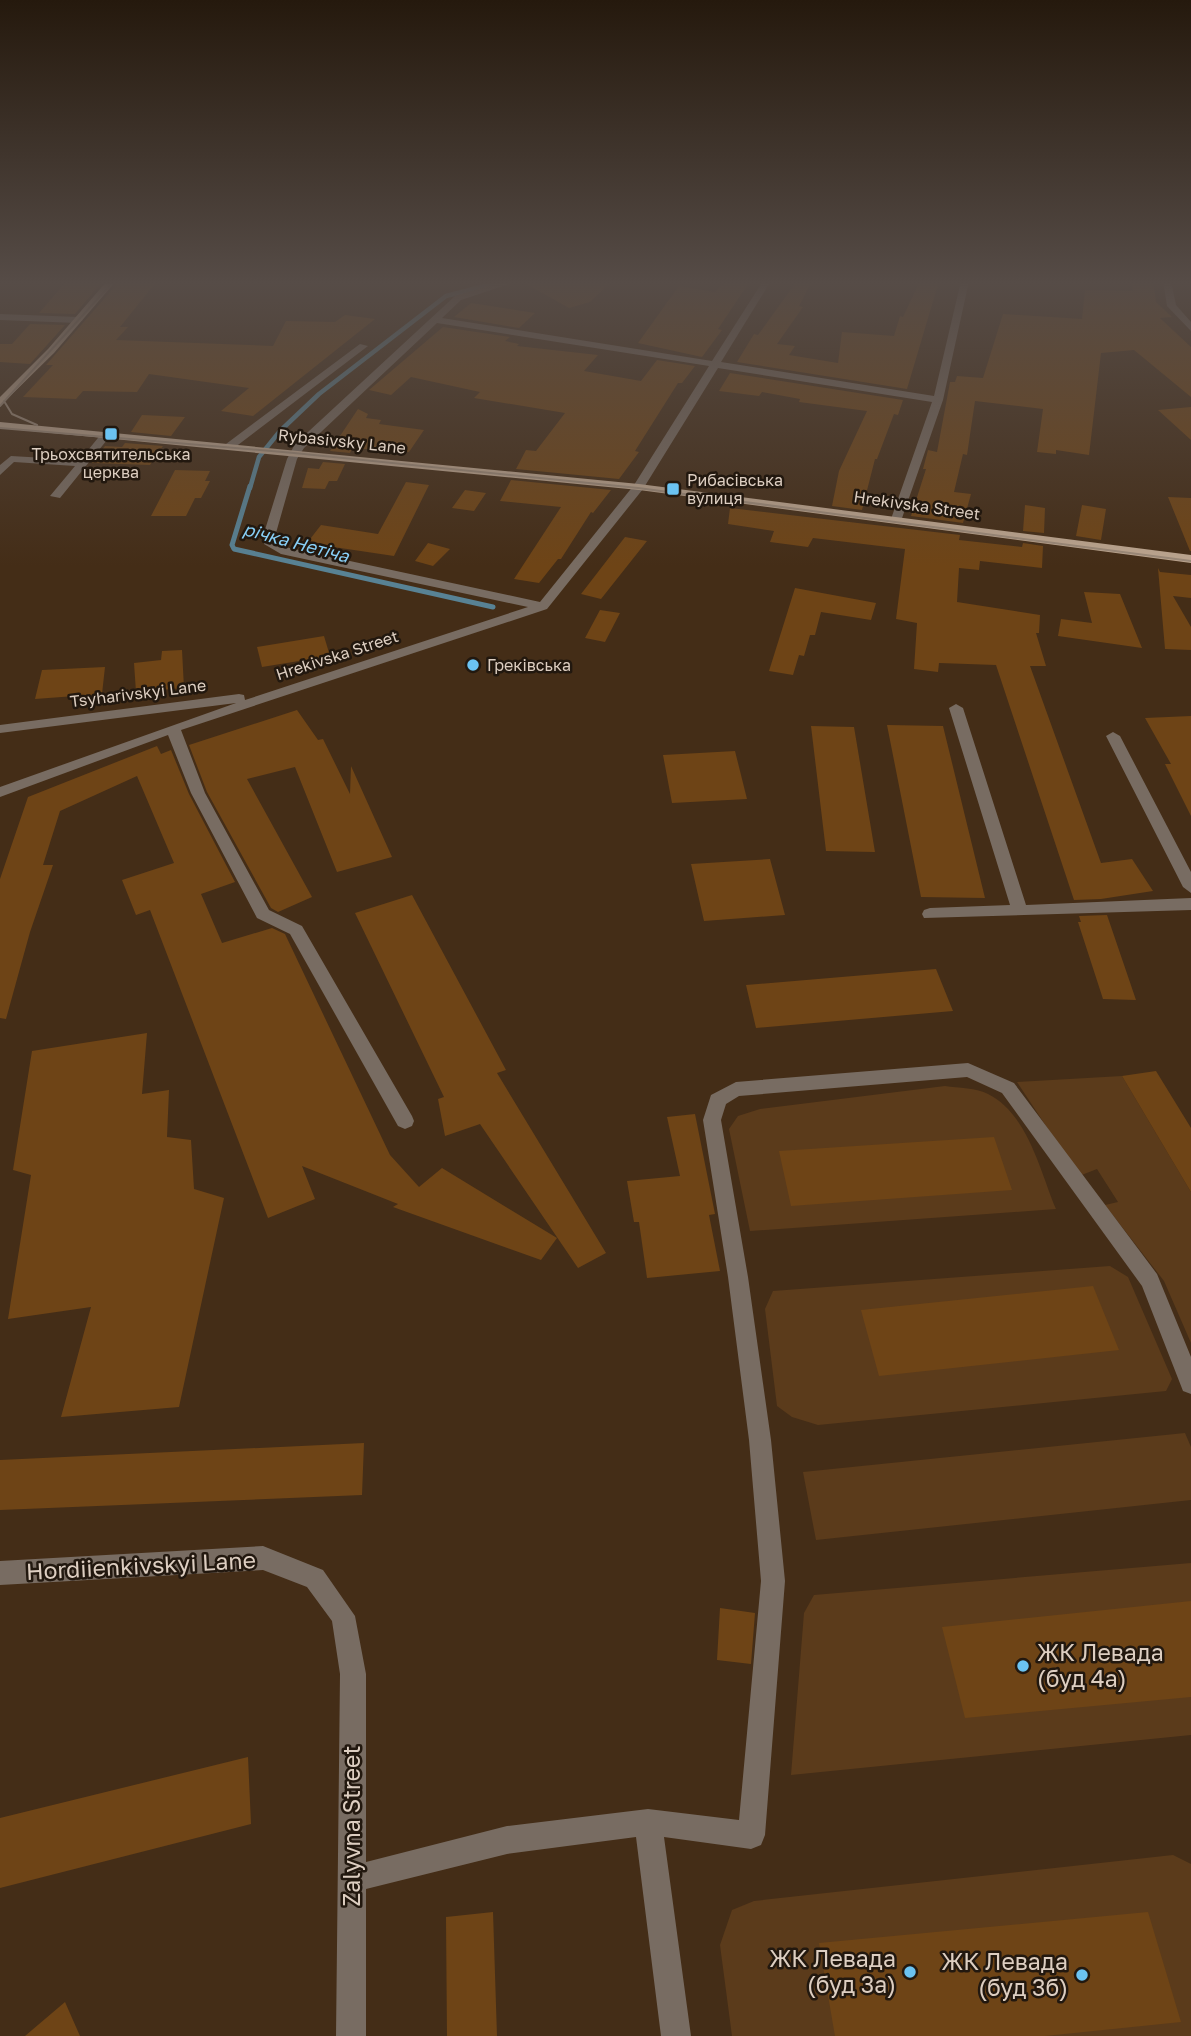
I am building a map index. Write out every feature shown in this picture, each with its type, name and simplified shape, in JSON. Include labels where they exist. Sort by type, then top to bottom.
[{"type":"main road","points":[[0,403],[25,376]]},
{"type":"main road","name":"Rybasivsky Lane","points":[[0,425],[641,483]]},
{"type":"main road","name":"Hrekivska Street","points":[[641,483],[1191,559]]},
{"type":"street","points":[[230,446],[323,376]]},
{"type":"street","points":[[375,376],[295,452],[270,533],[270,544],[281,550],[543,606],[641,483],[709,376]]},
{"type":"street","points":[[794,376],[937,400]]},
{"type":"street","points":[[897,520],[943,376]]},
{"type":"street","points":[[56,496],[106,435]]},
{"type":"street","points":[[0,472],[11,459],[83,463]]},
{"type":"street","name":"Hrekivska Street","points":[[0,792],[173,728],[543,606]]},
{"type":"street","name":"Tsyharivskyi Lane","points":[[0,729],[281,693]]},
{"type":"street","points":[[956,708],[1020,910]]},
{"type":"street","points":[[173,728],[198,793],[263,914],[296,930],[405,1121]]},
{"type":"street","points":[[1113,736],[1191,887]]},
{"type":"street","points":[[930,914],[1191,904]]},
{"type":"street","points":[[352,1879],[507,1840],[648,1822],[751,1835],[774,1581],[760,1440],[738,1277],[712,1120],[718,1100],[736,1089],[968,1070],[1008,1088],[1150,1281],[1191,1384]]},
{"type":"street","name":"Hordiienkivskyi Lane","points":[[0,1573],[264,1558],[315,1578],[343,1616]]},
{"type":"street","name":"Zalyvna Street","points":[[343,1616],[353,1674],[351,2036]]},
{"type":"street","points":[[648,1822],[677,2036]]},
{"type":"shaded area","points":[[1122,1076],[1191,1192],[1191,1343],[1164,1281],[1105,1205],[1118,1202],[1097,1169],[1079,1176],[1017,1082]]},
{"type":"shaded area","points":[[945,1086],[984,1092],[1002,1103],[1013,1115],[1031,1145],[1056,1209],[750,1231],[729,1129],[738,1116],[760,1109]]},
{"type":"shaded area","points":[[1110,1266],[1128,1277],[1172,1379],[1166,1391],[818,1425],[792,1417],[777,1406],[765,1309],[773,1291]]},
{"type":"shaded area","points":[[1185,1433],[1191,1447],[1191,1500],[816,1540],[803,1472]]},
{"type":"shaded area","points":[[1191,1563],[1191,1735],[791,1775],[804,1613],[814,1595]]},
{"type":"shaded area","points":[[1173,1855],[1191,1864],[1191,2036],[732,2036],[720,1945],[732,1910],[754,1901]]},
{"type":"building","points":[[43,376],[148,376],[137,392],[83,391],[76,399],[23,397]]},
{"type":"building","points":[[163,376],[303,376],[253,416],[221,411],[249,388]]},
{"type":"building","points":[[385,376],[613,376],[641,381],[645,376],[687,376],[682,383],[678,383],[635,451],[639,452],[619,479],[516,469],[526,450],[536,451],[565,413],[474,398],[480,392],[411,377],[391,395],[369,390]]},
{"type":"building","points":[[728,376],[749,376],[903,400],[898,415],[894,414],[875,459],[862,510],[832,506],[839,471],[867,411],[799,402],[800,399],[762,392],[759,396],[719,391]]},
{"type":"building","points":[[825,376],[911,376],[907,389]]},
{"type":"building","points":[[957,376],[1098,376],[1089,455],[1056,450],[1056,454],[1037,452],[1043,409],[975,401],[967,455],[963,454],[954,492],[971,494],[963,523],[911,516],[926,469],[923,469],[928,450],[937,452],[950,382],[955,382]]},
{"type":"building","points":[[1166,376],[1191,376],[1191,397]]},
{"type":"building","points":[[1191,407],[1191,440],[1158,410]]},
{"type":"building","points":[[358,409],[368,414],[366,418],[381,420],[379,424],[424,430],[409,452],[369,449],[352,449],[350,453],[330,451]]},
{"type":"building","points":[[142,415],[185,417],[171,436],[131,432]]},
{"type":"building","points":[[125,443],[163,446],[150,465],[92,463],[105,446],[122,447]]},
{"type":"building","points":[[323,462],[345,464],[337,481],[329,481],[325,489],[302,488],[308,468],[319,469]]},
{"type":"building","points":[[175,470],[210,471],[205,481],[210,481],[201,498],[195,498],[186,516],[151,516]]},
{"type":"building","points":[[511,480],[611,490],[593,513],[591,512],[561,559],[558,559],[539,583],[514,579],[561,507],[500,501]]},
{"type":"building","points":[[406,482],[429,485],[394,556],[307,543],[321,525],[378,534]]},
{"type":"building","points":[[465,490],[486,493],[474,511],[452,508]]},
{"type":"building","points":[[1168,497],[1191,498],[1191,551],[1190,551]]},
{"type":"building","points":[[1025,505],[1045,508],[1044,533],[1023,531]]},
{"type":"building","points":[[1082,505],[1106,509],[1101,540],[1076,536]]},
{"type":"building","points":[[730,508],[960,535],[959,540],[1022,547],[1023,543],[1043,546],[1042,568],[980,561],[979,570],[959,568],[957,602],[1040,615],[1039,633],[1036,633],[1046,666],[1030,666],[1101,863],[1132,859],[1153,891],[1074,900],[996,665],[939,663],[938,672],[914,669],[917,623],[896,619],[905,549],[813,538],[808,547],[770,542],[774,531],[728,524]]},
{"type":"building","points":[[625,537],[647,541],[601,599],[581,594]]},
{"type":"building","points":[[428,543],[450,549],[433,566],[415,561]]},
{"type":"building","points":[[1158,568],[1160,572],[1191,575],[1191,598],[1173,596],[1191,627],[1191,650],[1165,649]]},
{"type":"building","points":[[795,588],[876,603],[871,620],[821,612],[815,635],[810,635],[804,656],[799,655],[793,675],[769,671]]},
{"type":"building","points":[[1084,592],[1120,594],[1142,648],[1058,636],[1061,619],[1092,623]]},
{"type":"building","points":[[600,610],[620,613],[605,642],[585,638]]},
{"type":"building","points":[[324,636],[330,656],[262,667],[257,647]]},
{"type":"building","points":[[182,650],[184,688],[136,692],[134,663],[161,660],[162,651]]},
{"type":"building","points":[[105,667],[102,694],[35,699],[42,670]]},
{"type":"building","points":[[297,710],[318,740],[323,739],[350,794],[351,766],[392,857],[337,872],[295,767],[247,779],[312,897],[278,912],[271,908],[207,792],[189,745]]},
{"type":"building","points":[[1191,716],[1191,816],[1165,764],[1171,764],[1145,718]]},
{"type":"building","points":[[887,725],[943,726],[985,898],[921,897]]},
{"type":"building","points":[[811,726],[854,727],[875,852],[826,851]]},
{"type":"building","points":[[157,746],[161,754],[171,750],[189,794],[235,882],[201,894],[222,943],[272,928],[285,934],[390,1155],[419,1187],[442,1168],[557,1238],[541,1260],[393,1207],[398,1204],[302,1166],[315,1199],[268,1218],[150,910],[136,915],[122,880],[174,863],[137,776],[60,811],[43,865],[53,865],[30,932],[6,1019],[0,1018],[0,879],[28,797]]},
{"type":"building","points":[[735,751],[747,799],[672,803],[663,755]]},
{"type":"building","points":[[770,859],[785,915],[704,921],[691,864]]},
{"type":"building","points":[[412,895],[506,1070],[497,1073],[606,1253],[578,1268],[480,1124],[445,1136],[438,1099],[444,1097],[355,913]]},
{"type":"building","points":[[1107,915],[1136,1000],[1103,999],[1078,922],[1081,922],[1079,916]]},
{"type":"building","points":[[936,969],[953,1011],[756,1028],[746,985]]},
{"type":"building","points":[[147,1033],[142,1094],[169,1090],[167,1137],[191,1140],[194,1189],[224,1198],[179,1407],[61,1417],[91,1307],[8,1319],[31,1175],[13,1170],[32,1051]]},
{"type":"building","points":[[1156,1071],[1191,1128],[1191,1192],[1122,1076]]},
{"type":"building","points":[[695,1114],[715,1214],[709,1215],[720,1271],[647,1278],[639,1222],[634,1222],[627,1181],[680,1176],[667,1117]]},
{"type":"building","points":[[994,1137],[1012,1190],[791,1206],[779,1151]]},
{"type":"building","points":[[1093,1286],[1119,1350],[879,1376],[861,1310]]},
{"type":"building","points":[[364,1443],[362,1495],[0,1510],[0,1460]]},
{"type":"building","points":[[1191,1601],[1191,1697],[965,1718],[942,1627]]},
{"type":"building","points":[[720,1608],[755,1613],[751,1664],[717,1660]]},
{"type":"building","points":[[248,1757],[251,1824],[0,1888],[0,1818]]},
{"type":"building","points":[[493,1912],[497,2036],[447,2036],[446,1917]]},
{"type":"building","points":[[1148,1912],[1181,2022],[1045,2036],[835,2036],[819,1943]]},
{"type":"building","points":[[65,2002],[80,2036],[25,2036]]},
{"type":"waterway","name":"річка Нетіча","points":[[250,488],[259,457],[280,431],[342,376]]},
{"type":"waterway","name":"річка Нетіча","points":[[250,486],[232,545],[234,549],[493,607]]},
{"type":"tram line","points":[[4,401],[27,376]]},
{"type":"tram line","points":[[0,406],[4,401]]},
{"type":"tram line","points":[[4,401],[12,414],[37,425]]},
{"type":"tram line","points":[[0,428],[294,453],[638,488],[1191,561]]},
{"type":"place","name":"Трьохсвятительська церква","points":[[111,434]]},
{"type":"place","name":"Рибасівська вулиця","points":[[673,489]]},
{"type":"place","name":"Греківська","points":[[473,665]]},
{"type":"place","name":"ЖК Левада (буд 4а)","points":[[1023,1666]]},
{"type":"place","name":"ЖК Левада (буд 3а)","points":[[910,1972]]},
{"type":"place","name":"ЖК Левада (буд 3б)","points":[[1082,1975]]}]
